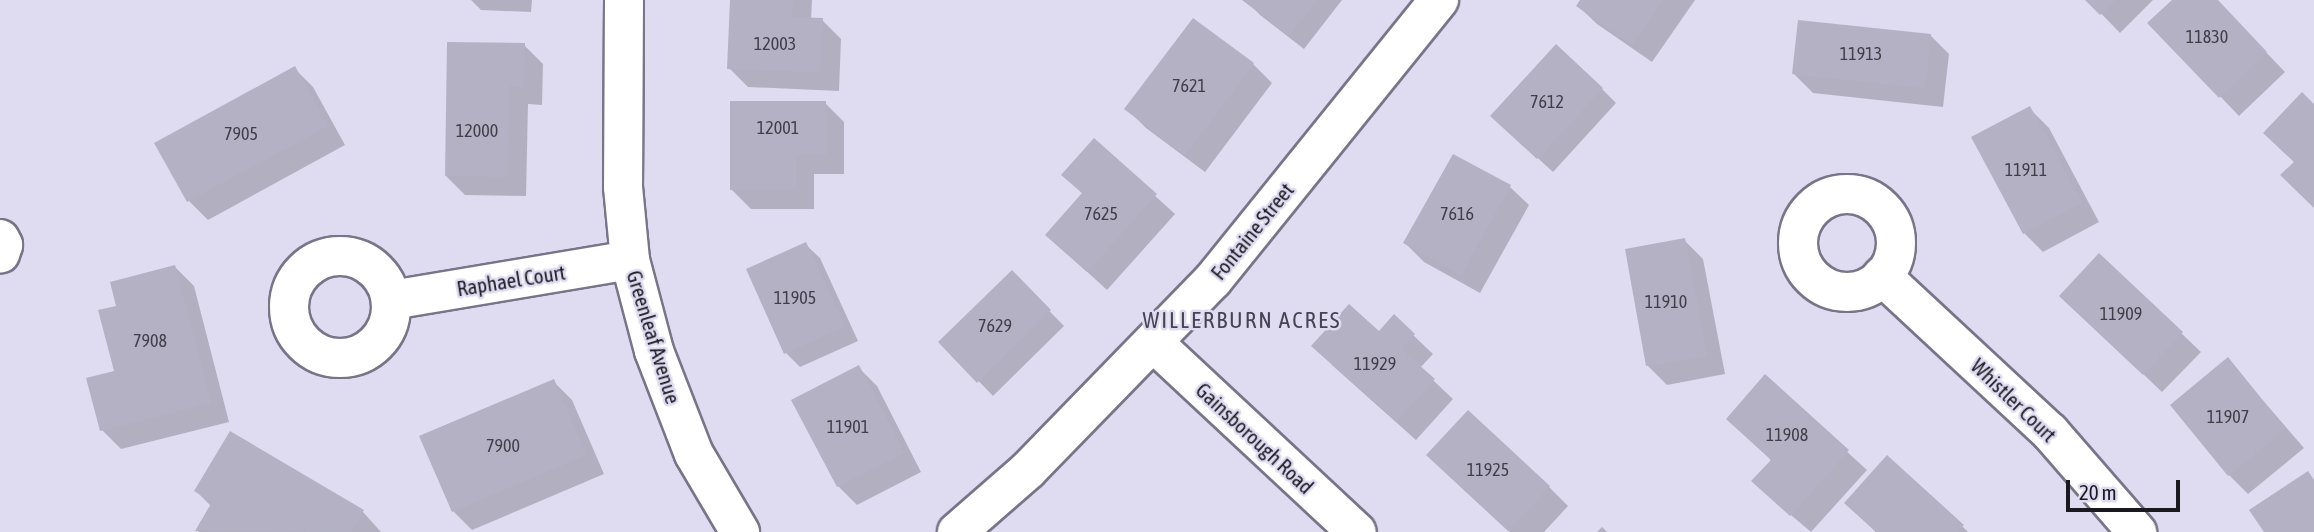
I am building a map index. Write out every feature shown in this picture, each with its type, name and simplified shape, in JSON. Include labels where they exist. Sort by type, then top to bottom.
[{"type":"street","name":"Greenleaf Avenue","points":[[624,0],[623,187],[630,260],[654,351],[694,454],[740,532]]},
{"type":"street","name":"Fontaine Street","points":[[957,532],[1028,470],[1213,280],[1439,0]]},
{"type":"street","points":[[0,239],[3,245],[0,254]]},
{"type":"street","name":"Raphael Court","points":[[391,300],[630,260]]},
{"type":"street","name":"Whistler Court","points":[[1882,276],[2050,432],[2137,532]]},
{"type":"street","name":"Gainsborough Road","points":[[1154,343],[1357,532]]},
{"type":"building","points":[[730,0],[793,0],[792,17],[823,18],[820,72],[727,69]]},
{"type":"building","points":[[1242,0],[1317,0],[1289,36]]},
{"type":"building","points":[[1580,0],[1663,0],[1632,45],[1576,6]]},
{"type":"building","points":[[2085,0],[2115,0],[2100,15]]},
{"type":"building","points":[[2172,0],[2218,0],[2267,52],[2219,98],[2147,23]]},
{"type":"building","points":[[1193,18],[1254,63],[1185,155],[1124,109]]},
{"type":"building","points":[[1798,20],[1931,34],[1925,88],[1792,74]]},
{"type":"building","points":[[447,42],[525,43],[524,87],[509,86],[508,177],[445,176]]},
{"type":"building","points":[[1556,44],[1603,88],[1537,159],[1490,116]]},
{"type":"building","points":[[295,66],[328,126],[187,202],[154,143]]},
{"type":"building","points":[[2302,92],[2314,104],[2314,208],[2280,175],[2294,162],[2263,133]]},
{"type":"building","points":[[730,101],[826,101],[826,155],[796,155],[796,190],[730,190]]},
{"type":"building","points":[[2030,106],[2082,203],[2023,234],[1971,137]]},
{"type":"building","points":[[1094,138],[1157,194],[1087,272],[1045,235],[1082,193],[1061,175]]},
{"type":"building","points":[[1453,154],[1511,185],[1461,275],[1403,243]]},
{"type":"building","points":[[1685,238],[1707,356],[1646,366],[1625,249]]},
{"type":"building","points":[[806,242],[845,326],[784,354],[746,269]]},
{"type":"building","points":[[2099,253],[2183,332],[2143,375],[2059,296]]},
{"type":"building","points":[[175,265],[211,403],[100,431],[86,378],[114,371],[98,310],[116,306],[110,282]]},
{"type":"building","points":[[1012,270],[1051,310],[977,383],[938,342]]},
{"type":"building","points":[[1349,304],[1379,331],[1394,314],[1415,334],[1401,349],[1435,379],[1396,422],[1311,346]]},
{"type":"building","points":[[2228,357],[2286,429],[2228,476],[2170,405]]},
{"type":"building","points":[[859,365],[904,453],[837,487],[791,400]]},
{"type":"building","points":[[1765,374],[1849,450],[1790,516],[1751,481],[1771,460],[1726,419]]},
{"type":"building","points":[[554,379],[586,455],[452,512],[419,436]]},
{"type":"building","points":[[1468,410],[1550,486],[1508,531],[1426,455]]},
{"type":"building","points":[[230,431],[364,510],[351,532],[195,531],[212,502],[194,491]]},
{"type":"building","points":[[1887,455],[1964,525],[1957,532],[1876,532],[1844,503]]},
{"type":"building","points":[[2308,471],[2314,480],[2314,532],[2264,532],[2249,510]]},
{"type":"district","name":"WILLERBURN ACRES","points":[[1242,320]]}]
